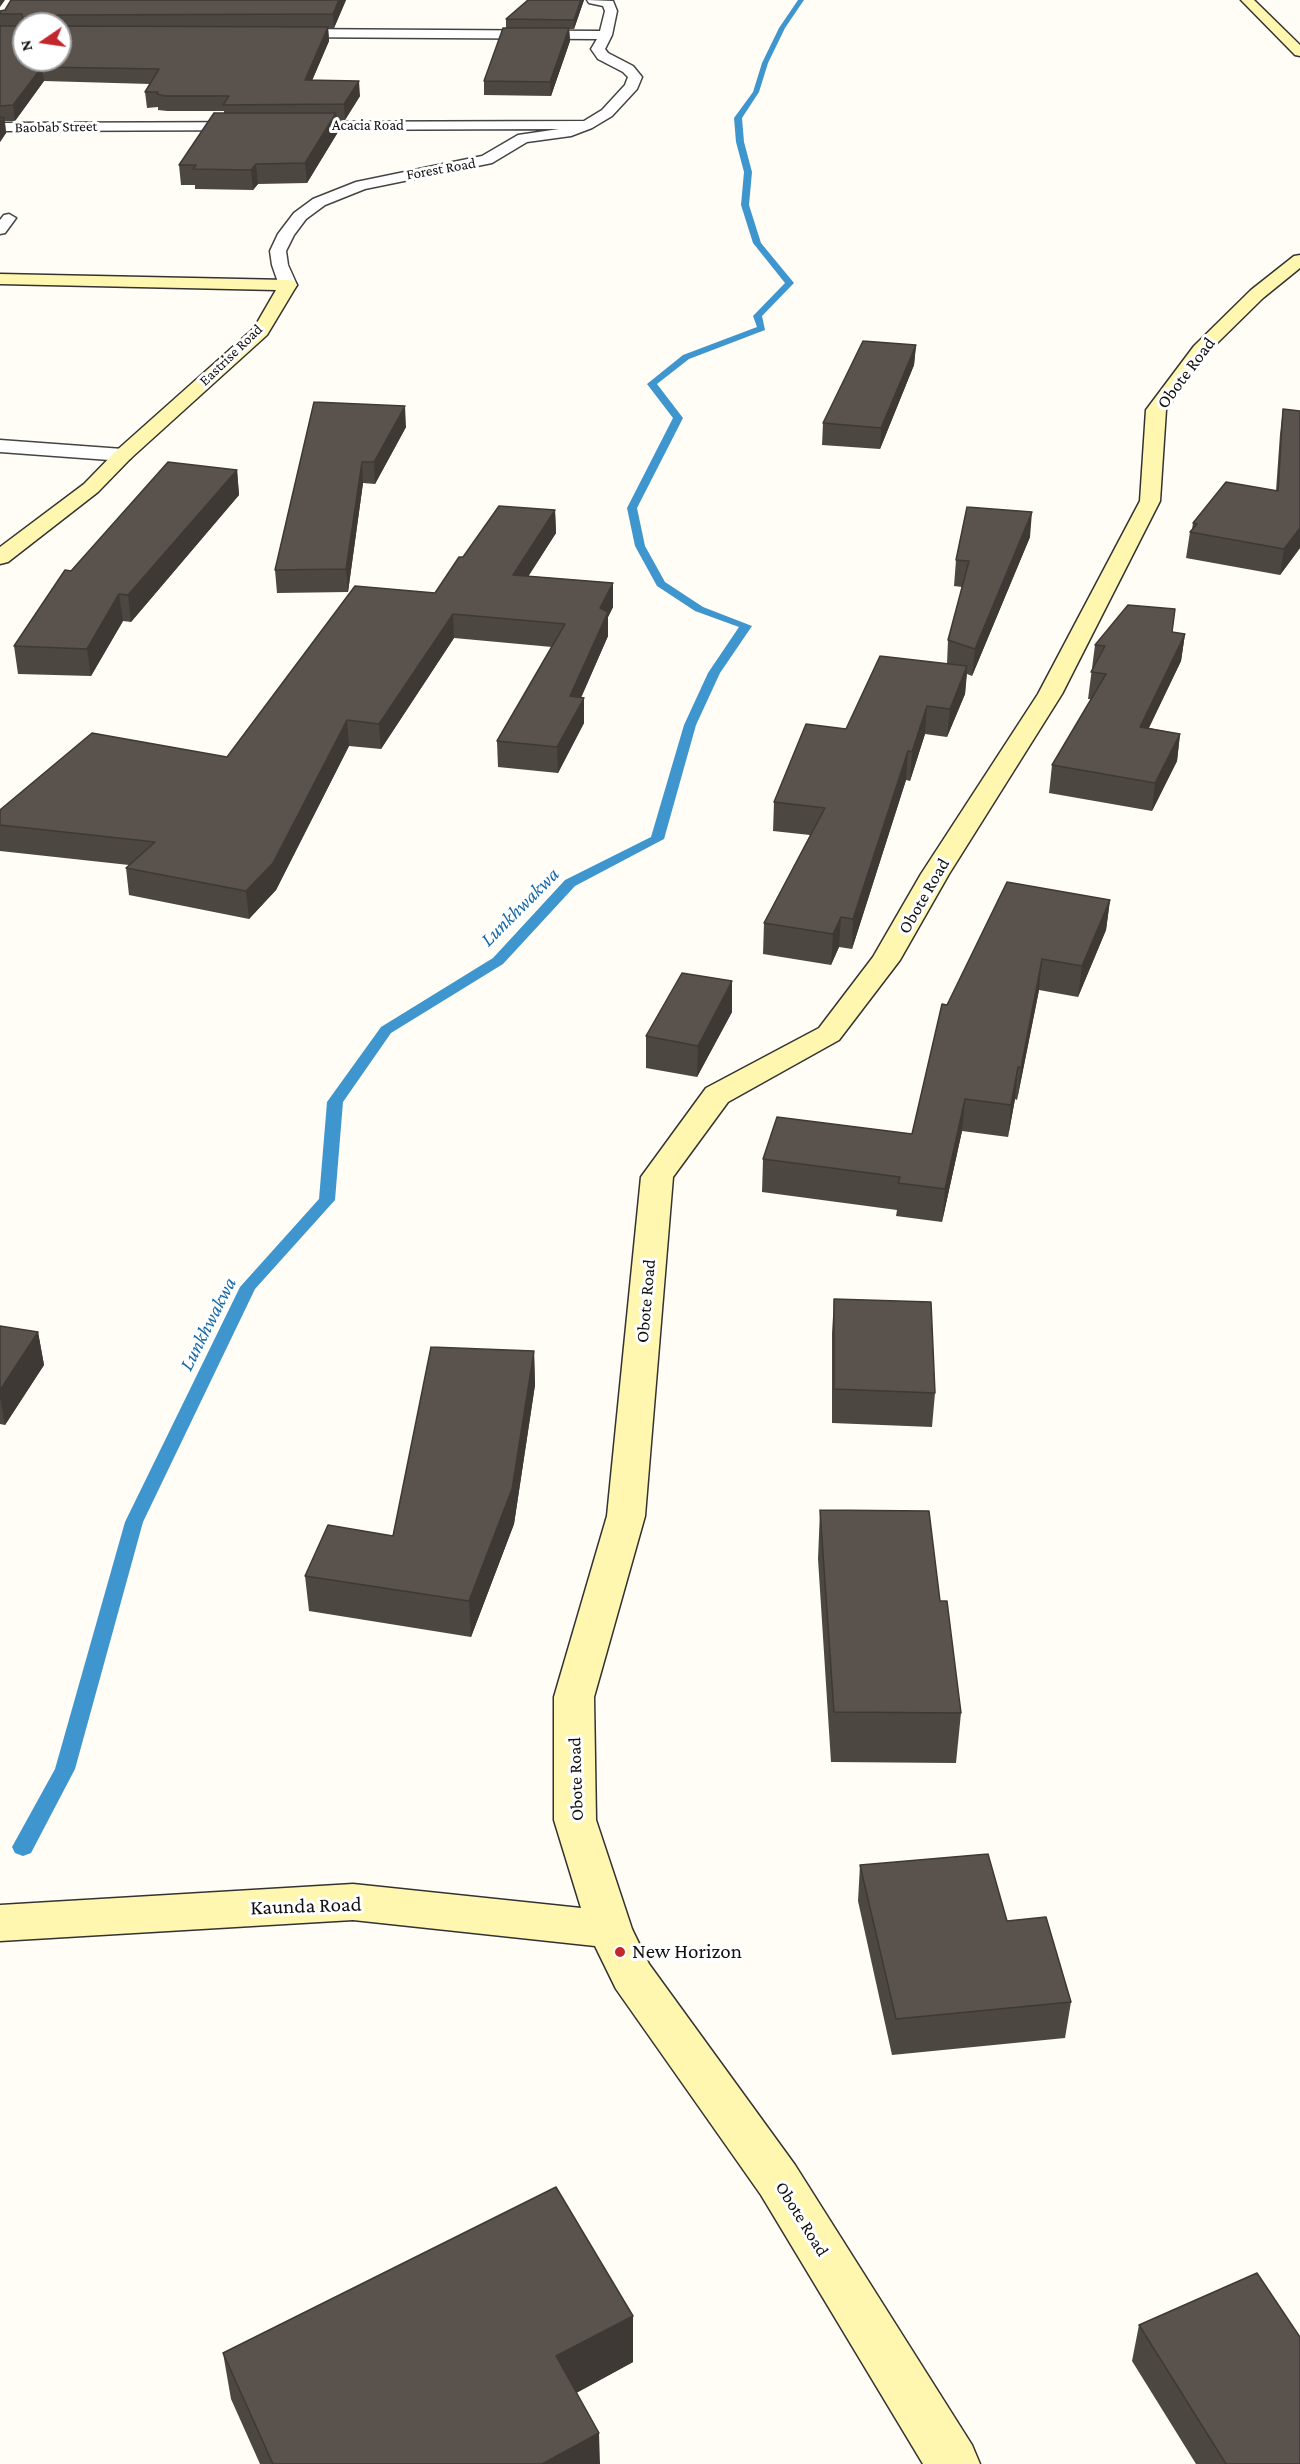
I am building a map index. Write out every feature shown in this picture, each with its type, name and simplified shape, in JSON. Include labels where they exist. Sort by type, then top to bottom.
[{"type":"street","name":"Forest Road","points":[[288,285],[280,265],[278,250],[286,234],[300,216],[319,202],[361,184],[487,160],[523,138],[566,133],[587,125],[607,113],[632,86],[635,77],[628,69],[603,56],[598,49],[606,35],[611,11],[609,4],[592,0]]},
{"type":"street","points":[[1247,0],[1300,52]]},
{"type":"street","points":[[268,33],[606,35]]},
{"type":"street","name":"Acacia Road","points":[[112,126],[587,125]]},
{"type":"street","name":"Baobab Street","points":[[0,128],[112,126]]},
{"type":"street","name":"Obote Road","points":[[953,2464],[778,2180],[632,1976],[610,1929],[575,1820],[574,1697],[626,1516],[657,1177],[717,1095],[829,1034],[886,960],[935,874],[1050,694],[1149,501],[1156,410],[1200,350],[1257,294],[1300,260]]},
{"type":"street","points":[[0,279],[288,285]]},
{"type":"street","name":"Eastrise Road","points":[[0,557],[91,488],[123,454],[261,331],[288,285]]},
{"type":"street","points":[[0,446],[123,454]]},
{"type":"street","name":"Kaunda Road","points":[[0,1923],[353,1902],[610,1929]]},
{"type":"building","points":[[11,0],[339,0],[333,14],[72,15],[72,12],[12,12],[12,14],[0,14],[0,11],[5,10]]},
{"type":"building","points":[[528,0],[581,0],[574,20],[506,19]]},
{"type":"building","points":[[0,26],[12,26],[12,72],[38,72],[13,105],[0,106]]},
{"type":"building","points":[[72,26],[328,27],[305,80],[359,81],[344,104],[223,105],[229,96],[165,96],[157,94],[158,92],[145,92],[159,69],[72,68]]},
{"type":"building","points":[[503,28],[569,28],[550,82],[484,81]]},
{"type":"building","points":[[214,113],[336,113],[305,163],[256,164],[251,170],[193,169],[196,165],[179,165]]},
{"type":"building","points":[[863,341],[916,345],[881,428],[823,423]]},
{"type":"building","points":[[314,402],[405,406],[374,462],[362,462],[346,569],[275,570]]},
{"type":"building","points":[[1283,409],[1300,411],[1300,528],[1284,549],[1190,532],[1197,524],[1193,523],[1226,482],[1278,491]]},
{"type":"building","points":[[168,462],[237,470],[128,595],[119,594],[87,649],[14,646],[65,570],[71,571]]},
{"type":"building","points":[[499,506],[555,510],[513,575],[613,583],[600,608],[608,612],[570,696],[584,698],[557,747],[497,741],[565,624],[453,614],[379,724],[347,720],[273,863],[246,891],[126,868],[155,842],[0,825],[0,810],[92,733],[227,757],[355,586],[435,593],[459,557],[463,557]]},
{"type":"building","points":[[967,507],[1032,512],[975,649],[948,640],[969,561],[956,560]]},
{"type":"building","points":[[1128,605],[1175,609],[1172,632],[1185,634],[1140,727],[1180,734],[1155,783],[1052,765],[1106,674],[1091,672],[1105,646],[1095,645]]},
{"type":"building","points":[[880,656],[967,666],[950,709],[927,706],[912,752],[908,751],[853,919],[841,917],[833,934],[764,923],[825,808],[774,802],[806,724],[846,729]]},
{"type":"building","points":[[1007,882],[1110,900],[1082,966],[1042,959],[1021,1068],[1018,1067],[1011,1105],[965,1099],[945,1189],[898,1183],[900,1177],[763,1159],[777,1117],[912,1134],[942,1004],[947,1005]]},
{"type":"building","points":[[682,973],[732,981],[698,1046],[646,1036]]},
{"type":"building","points":[[834,1299],[931,1302],[935,1393],[834,1389]]},
{"type":"building","points":[[0,1326],[38,1332],[0,1390]]},
{"type":"building","points":[[431,1347],[534,1351],[512,1489],[469,1601],[305,1576],[328,1525],[393,1536]]},
{"type":"building","points":[[820,1510],[929,1511],[940,1601],[947,1601],[961,1713],[834,1712]]},
{"type":"building","points":[[988,1854],[1007,1921],[1046,1917],[1071,2002],[896,2019],[860,1865]]},
{"type":"building","points":[[556,2187],[633,2316],[556,2356],[599,2433],[542,2464],[273,2464],[223,2353]]},
{"type":"building","points":[[1257,2273],[1300,2337],[1300,2464],[1226,2464],[1139,2325]]},
{"type":"waterway","name":"Lunkhwakwa","points":[[23,1847],[65,1769],[134,1522],[248,1287],[327,1200],[335,1102],[386,1030],[498,961],[570,883],[657,839],[690,725],[714,673],[746,626],[699,609],[661,584],[640,546],[632,508],[678,418],[652,384],[686,357],[762,328],[757,316],[790,283],[757,243],[745,205],[748,172],[740,142],[738,118],[756,92],[765,63],[782,28],[801,0]]},
{"type":"place","name":"New Horizon","points":[[620,1952]]}]
